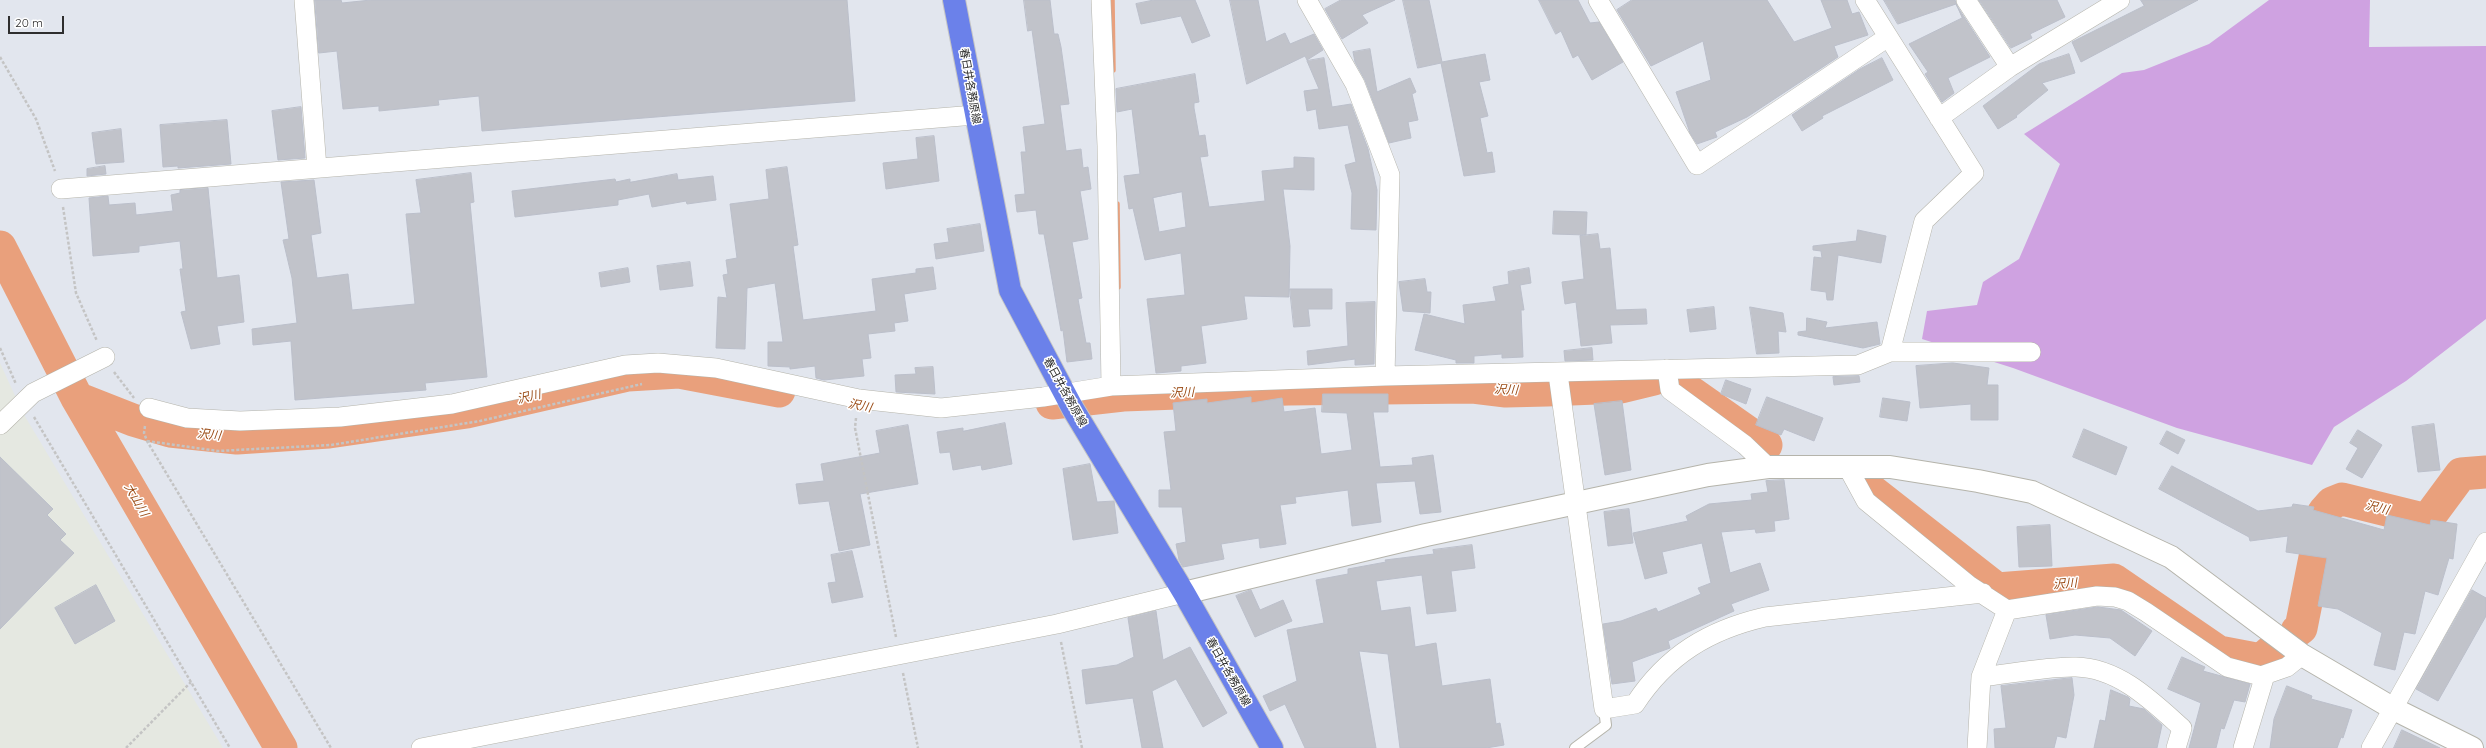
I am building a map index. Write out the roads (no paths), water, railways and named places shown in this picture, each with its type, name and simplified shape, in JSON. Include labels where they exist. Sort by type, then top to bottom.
[{"type":"main road","name":"春日井各務原線","points":[[954,0],[1010,290],[1068,401],[1184,593],[1272,748]]},
{"type":"street","points":[[304,0],[316,168]]},
{"type":"street","points":[[1101,0],[1107,146],[1111,386]]},
{"type":"street","points":[[1307,0],[1355,84],[1390,175],[1385,376]]},
{"type":"street","points":[[1864,0],[1974,173],[1924,221],[1890,352]]},
{"type":"street","points":[[1966,0],[2010,68]]},
{"type":"street","points":[[1939,118],[2010,68],[2120,0]]},
{"type":"street","points":[[1603,2],[1697,164],[1888,37]]},
{"type":"street","points":[[61,189],[975,115]]},
{"type":"street","points":[[149,408],[187,418],[240,421],[340,417],[452,404],[625,365],[658,363],[716,368],[859,399],[941,408],[1043,397],[1068,401],[1111,386],[1385,376],[1558,374],[1667,369],[1858,365],[1890,352],[2031,352]]},
{"type":"street","points":[[0,425],[29,397],[105,357]]},
{"type":"street","points":[[1667,369],[1670,390],[1745,445],[1768,467]]},
{"type":"street","points":[[1558,374],[1604,709],[1635,704],[1650,681],[1691,645],[1737,624],[1766,617],[1983,594]]},
{"type":"street","points":[[1847,466],[1866,501],[1970,586],[2007,610],[2097,596],[2115,597],[2128,601],[2146,612],[2227,667],[2261,676],[2287,667],[2302,655]]},
{"type":"street","points":[[421,748],[1057,624],[1426,535],[1708,475],[1768,467],[1847,466],[1890,467],[2032,492],[2171,557],[2302,655],[2394,709],[2472,748]]},
{"type":"street","points":[[2371,748],[2486,542]]},
{"type":"street","points":[[1978,748],[1981,677],[2007,610]]},
{"type":"street","points":[[1981,677],[2076,666],[2118,678],[2145,694],[2182,728],[2176,748]]},
{"type":"street","points":[[2243,748],[2265,675]]},
{"type":"lane","points":[[1575,748],[1606,725],[1604,709]]},
{"type":"waterway","points":[[1112,0],[1113,70]]},
{"type":"waterway","points":[[1117,204],[1118,287]]},
{"type":"waterway","name":"大山川","points":[[0,247],[77,398],[281,748]]},
{"type":"waterway","name":"沢川","points":[[77,398],[133,420],[170,431],[237,438],[329,432],[467,412],[628,375],[679,372],[779,391]]},
{"type":"waterway","name":"沢川","points":[[1052,403],[1123,395],[1288,389],[1473,387],[1506,391],[1547,390],[1621,387],[1654,379]]},
{"type":"waterway","name":"沢川","points":[[1679,384],[1766,445]]},
{"type":"waterway","name":"沢川","points":[[2297,631],[2301,628],[2324,512],[2332,503],[2342,499],[2427,520],[2461,474],[2486,472]]},
{"type":"waterway","name":"沢川","points":[[1868,488],[1997,589],[2114,580],[2219,652],[2261,660],[2270,652]]}]
